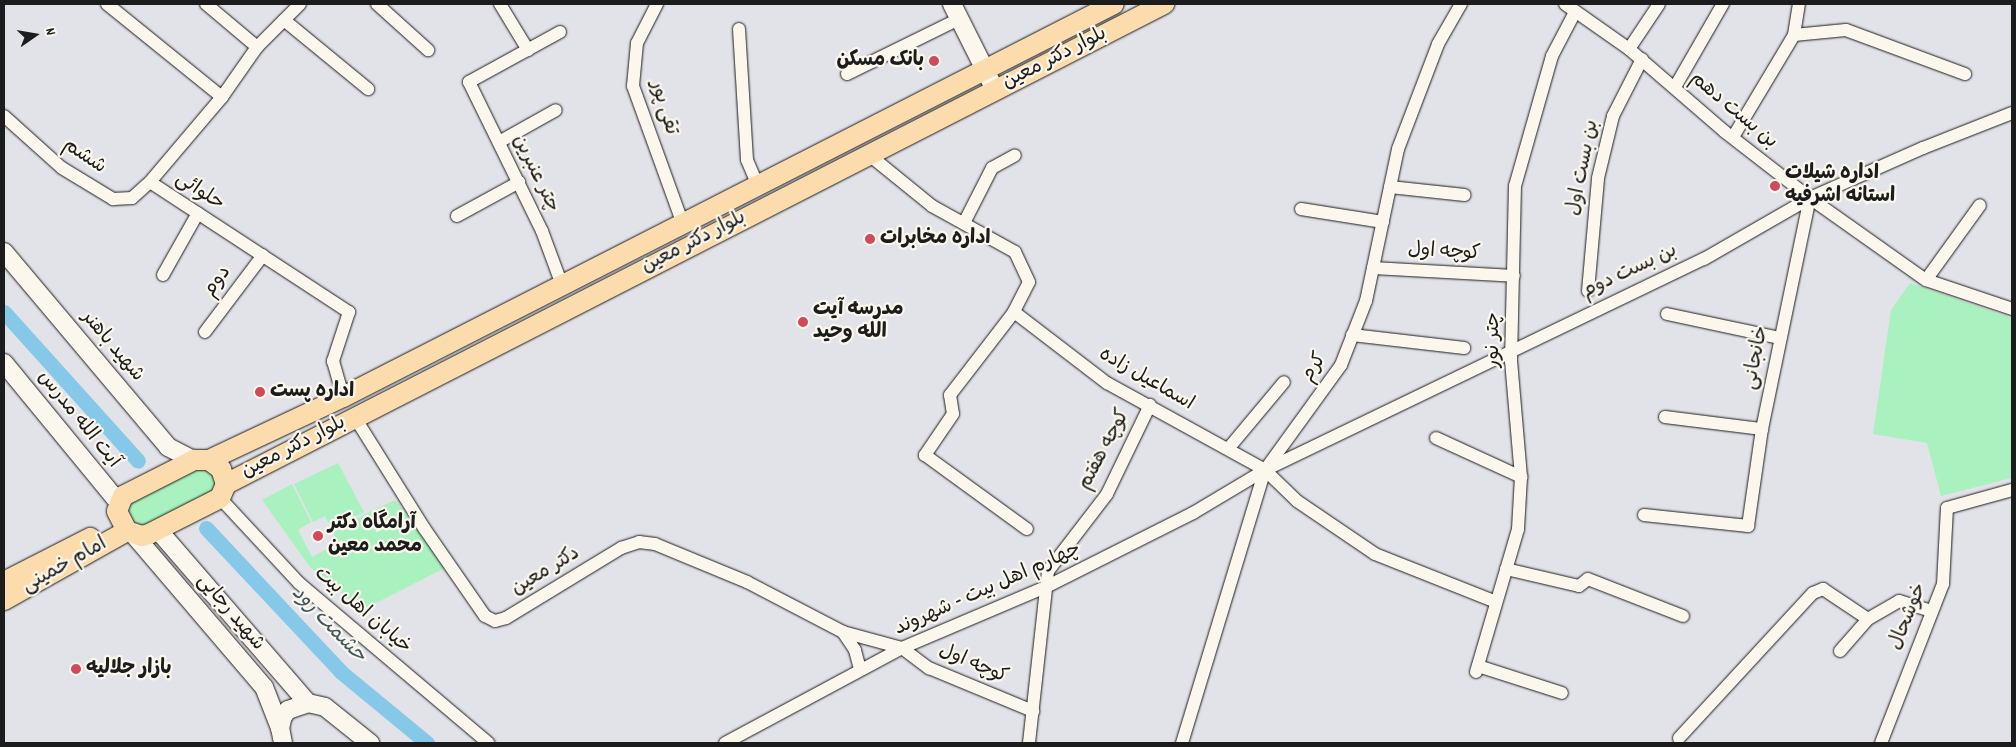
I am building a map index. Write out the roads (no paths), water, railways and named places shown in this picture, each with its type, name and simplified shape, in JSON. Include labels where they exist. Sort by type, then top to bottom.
[{"type":"main road","name":"بلوار دکتر معین","points":[[1114,4],[343,397],[129,492],[125,523],[142,536],[158,530],[354,416],[1164,4]]},
{"type":"main road","points":[[955,11],[995,90]]},
{"type":"main road","name":"شهید باهنر","points":[[4,252],[168,447],[202,460]]},
{"type":"main road","name":"آیت الله مدرس","points":[[5,368],[125,523]]},
{"type":"main road","points":[[202,460],[221,469],[223,491]]},
{"type":"main road","name":"امام خمینی","points":[[4,582],[125,523]]},
{"type":"main road","name":"امام خمینی","points":[[4,600],[125,523]]},
{"type":"main road","name":"شهید رجایی","points":[[125,523],[264,687],[282,736]]},
{"type":"main road","name":"شهید رجایی","points":[[158,530],[308,703]]},
{"type":"main road","points":[[282,736],[288,710],[308,703],[325,707],[370,743]]},
{"type":"street","points":[[107,4],[222,97]]},
{"type":"street","points":[[206,4],[258,47]]},
{"type":"street","points":[[377,4],[428,50]]},
{"type":"street","points":[[500,4],[528,50],[560,32]]},
{"type":"street","name":"تقی پور","points":[[657,4],[637,43],[634,86],[683,224]]},
{"type":"street","name":"کرم","points":[[1182,743],[1265,470],[1341,365],[1366,301],[1398,149],[1438,44],[1461,4]]},
{"type":"street","points":[[1629,49],[1659,4]]},
{"type":"street","points":[[1675,87],[1723,4]]},
{"type":"street","points":[[1734,137],[1794,35],[1799,4]]},
{"type":"street","name":"حلوائی","points":[[295,5],[284,20],[258,47],[222,97],[150,182],[349,312],[333,361],[343,397]]},
{"type":"street","name":"بن بست دهم","points":[[1570,8],[1642,59],[1810,198],[1926,280],[2012,309]]},
{"type":"street","name":"چتر نور","points":[[1562,692],[1477,669],[1518,528],[1521,477],[1511,349],[1515,186],[1552,56],[1570,8]]},
{"type":"street","points":[[847,74],[955,11]]},
{"type":"street","points":[[284,20],[368,89]]},
{"type":"street","points":[[739,29],[747,160],[758,186]]},
{"type":"street","points":[[1794,35],[1846,30],[1965,74]]},
{"type":"street","name":"چتر عنبرین","points":[[528,50],[469,82],[542,231],[562,285]]},
{"type":"street","name":"بن بست اول","points":[[1588,291],[1591,237],[1603,160],[1613,116],[1642,59]]},
{"type":"street","points":[[499,142],[556,110]]},
{"type":"street","name":"بن بست دوم","points":[[1265,470],[1511,349],[1704,259],[1810,198],[1924,148],[2012,113]]},
{"type":"street","name":"ششم","points":[[4,116],[62,168],[113,199],[132,198],[150,182]]},
{"type":"street","points":[[868,154],[932,206],[1015,252],[1029,282],[1014,312],[950,395],[953,414],[925,455],[1027,529]]},
{"type":"street","points":[[964,223],[992,168],[1015,155]]},
{"type":"street","points":[[457,216],[519,182]]},
{"type":"street","points":[[1390,187],[1465,195]]},
{"type":"street","name":"خانجانی","points":[[1644,515],[1748,526],[1762,429],[1810,198]]},
{"type":"street","points":[[1926,280],[1980,205]]},
{"type":"street","points":[[1301,209],[1382,222]]},
{"type":"street","points":[[163,275],[198,213]]},
{"type":"street","name":"دوم","points":[[205,332],[262,255]]},
{"type":"street","name":"کوچه اول","points":[[1373,268],[1514,276]]},
{"type":"street","name":"اسماعیل زاده","points":[[1014,312],[1106,383],[1150,405],[1265,470],[1298,501],[1376,554],[1496,602]]},
{"type":"street","points":[[1667,314],[1780,338]]},
{"type":"street","points":[[1352,336],[1464,348]]},
{"type":"street","points":[[1228,449],[1284,382]]},
{"type":"street","name":"کوچه هفتم","points":[[1029,743],[1048,571],[1107,494],[1150,405]]},
{"type":"street","name":"دکتر معین","points":[[354,416],[446,560],[485,616],[495,621],[506,618],[621,548],[639,542],[655,544],[747,582],[843,632],[902,648]]},
{"type":"street","points":[[1665,417],[1762,429]]},
{"type":"street","points":[[1436,438],[1521,477]]},
{"type":"street","name":"چهارم اهل بیت - شهروند","points":[[725,743],[860,668],[902,648],[1046,587],[1193,513],[1265,470]]},
{"type":"street","name":"خوشحال","points":[[1881,743],[1943,584],[1947,508],[2012,490]]},
{"type":"street","name":"خیابان اهل بیت","points":[[223,491],[300,583],[488,743]]},
{"type":"street","points":[[1506,568],[1579,586],[1588,579],[1683,616]]},
{"type":"street","points":[[1679,738],[1813,593],[1823,590],[1868,619]]},
{"type":"street","points":[[1840,650],[1868,619],[1899,601],[1932,612]]},
{"type":"street","points":[[843,632],[855,650],[860,668]]},
{"type":"street","name":"کوچه اول","points":[[902,648],[928,668],[1033,710]]},
{"type":"waterway","name":"حشمت رود","points":[[4,312],[138,461]]},
{"type":"waterway","name":"حشمت رود","points":[[206,528],[341,672],[427,743]]},
{"type":"place","name":"بانک مسکن","points":[[934,61]]},
{"type":"place","name":"اداره شیلات استانه اشرفیه","points":[[1775,186]]},
{"type":"place","name":"اداره مخابرات","points":[[870,239]]},
{"type":"place","name":"مدرسه آیت الله وحید","points":[[803,322]]},
{"type":"place","name":"اداره پست","points":[[260,392]]},
{"type":"place","name":"آرامگاه دکتر محمد معین","points":[[318,536]]},
{"type":"place","name":"بازار جلالیه","points":[[76,669]]}]
